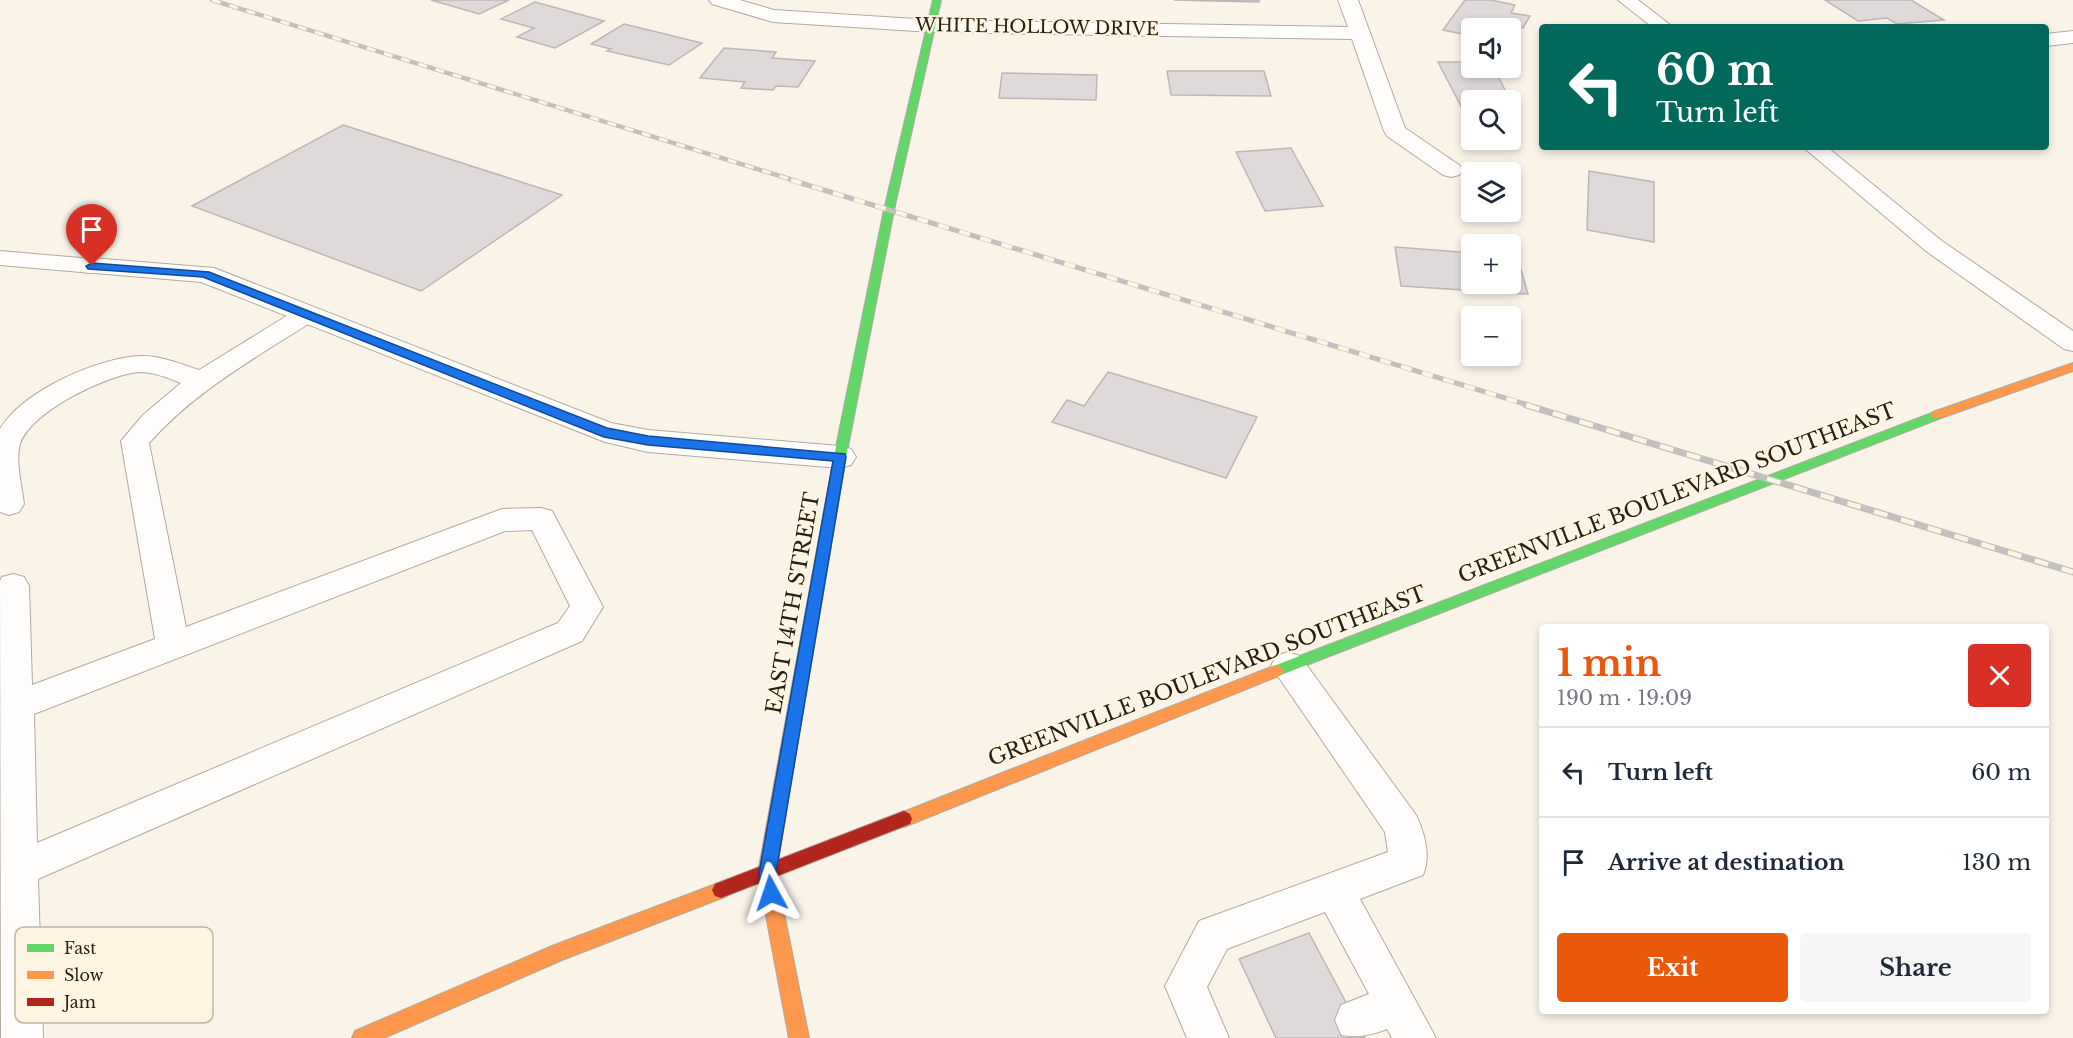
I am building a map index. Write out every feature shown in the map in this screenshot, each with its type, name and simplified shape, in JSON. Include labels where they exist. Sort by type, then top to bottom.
[{"type":"main road","name":"EAST 14TH STREET","points":[[799,1038],[767,873],[840,457],[889,210],[937,0]]},
{"type":"main road","name":"GREENVILLE BOULEVARD SOUTHEAST","points":[[362,1038],[558,952],[767,873],[1288,666],[1909,424],[2073,367]]},
{"type":"street","name":"WHITE HOLLOW DRIVE","points":[[718,0],[773,16],[932,26],[1358,33]]},
{"type":"street","points":[[1348,0],[1395,131],[1451,170]]},
{"type":"street","points":[[92,266],[205,274],[604,432],[648,441],[840,457]]},
{"type":"lane","points":[[1627,0],[1660,24]]},
{"type":"lane","points":[[2049,40],[2073,37]]},
{"type":"lane","points":[[1818,150],[1934,246],[2073,343]]},
{"type":"lane","points":[[0,258],[92,266]]},
{"type":"lane","points":[[173,646],[135,441],[154,417],[203,381],[307,314]]},
{"type":"lane","points":[[9,504],[6,445],[19,423],[50,398],[83,379],[120,367],[143,364],[203,381]]},
{"type":"lane","points":[[10,874],[570,632],[587,607],[541,519],[502,520],[16,706]]},
{"type":"lane","points":[[13,586],[16,706],[10,874],[15,942]]},
{"type":"lane","points":[[1208,1038],[1186,986],[1213,935],[1409,862],[1403,827],[1288,666]]},
{"type":"lane","points":[[1334,890],[1406,1022]]},
{"type":"lane","points":[[1356,1020],[1406,1022]]},
{"type":"lane","points":[[21,1023],[22,1038]]},
{"type":"building","points":[[431,0],[509,0],[479,14]]},
{"type":"building","points":[[1174,0],[1259,0],[1259,2]]},
{"type":"building","points":[[1465,0],[1491,0],[1515,5],[1511,13],[1530,16],[1523,28],[1521,28],[1521,18],[1461,18],[1461,34],[1443,30]]},
{"type":"building","points":[[1825,0],[1911,0],[1944,20],[1897,24],[1887,18],[1858,21]]},
{"type":"building","points":[[535,2],[604,21],[555,48],[517,37],[534,28],[501,19]]},
{"type":"building","points":[[624,24],[702,43],[669,65],[607,51],[611,49],[591,44]]},
{"type":"building","points":[[724,48],[776,52],[772,58],[815,61],[798,87],[776,86],[773,90],[741,88],[745,82],[700,78]]},
{"type":"building","points":[[1438,62],[1461,62],[1461,78],[1499,78],[1505,90],[1461,90],[1461,106]]},
{"type":"building","points":[[1167,71],[1264,71],[1271,96],[1171,95]]},
{"type":"building","points":[[1002,73],[1097,75],[1096,100],[999,98]]},
{"type":"building","points":[[343,125],[562,195],[421,291],[192,206]]},
{"type":"building","points":[[1291,148],[1323,206],[1265,211],[1236,152]]},
{"type":"building","points":[[1589,171],[1654,182],[1654,242],[1587,230]]},
{"type":"building","points":[[1395,247],[1461,252],[1461,290],[1401,286]]},
{"type":"building","points":[[1521,270],[1528,294],[1521,294]]},
{"type":"building","points":[[1108,372],[1257,417],[1226,478],[1052,422],[1067,400],[1084,406]]},
{"type":"building","points":[[1309,933],[1365,1038],[1276,1038],[1239,959]]},
{"type":"railway","points":[[212,0],[796,181]]},
{"type":"railway","points":[[791,180],[1531,406]]},
{"type":"railway","points":[[1526,405],[2073,572]]},
{"type":"traffic: fast","points":[[788,752],[840,457],[889,210],[937,0]]},
{"type":"traffic: fast","points":[[1276,671],[1937,415]]},
{"type":"traffic: slow","points":[[1937,415],[2073,367]]},
{"type":"traffic: slow","points":[[904,819],[1276,671]]},
{"type":"traffic: slow","points":[[788,752],[767,873],[799,1038]]},
{"type":"traffic: slow","points":[[362,1038],[558,952],[721,890]]},
{"type":"traffic: jam","points":[[721,890],[904,819]]},
{"type":"route","points":[[92,266],[205,274],[604,432],[648,441],[840,457],[767,873],[771,893]]}]
